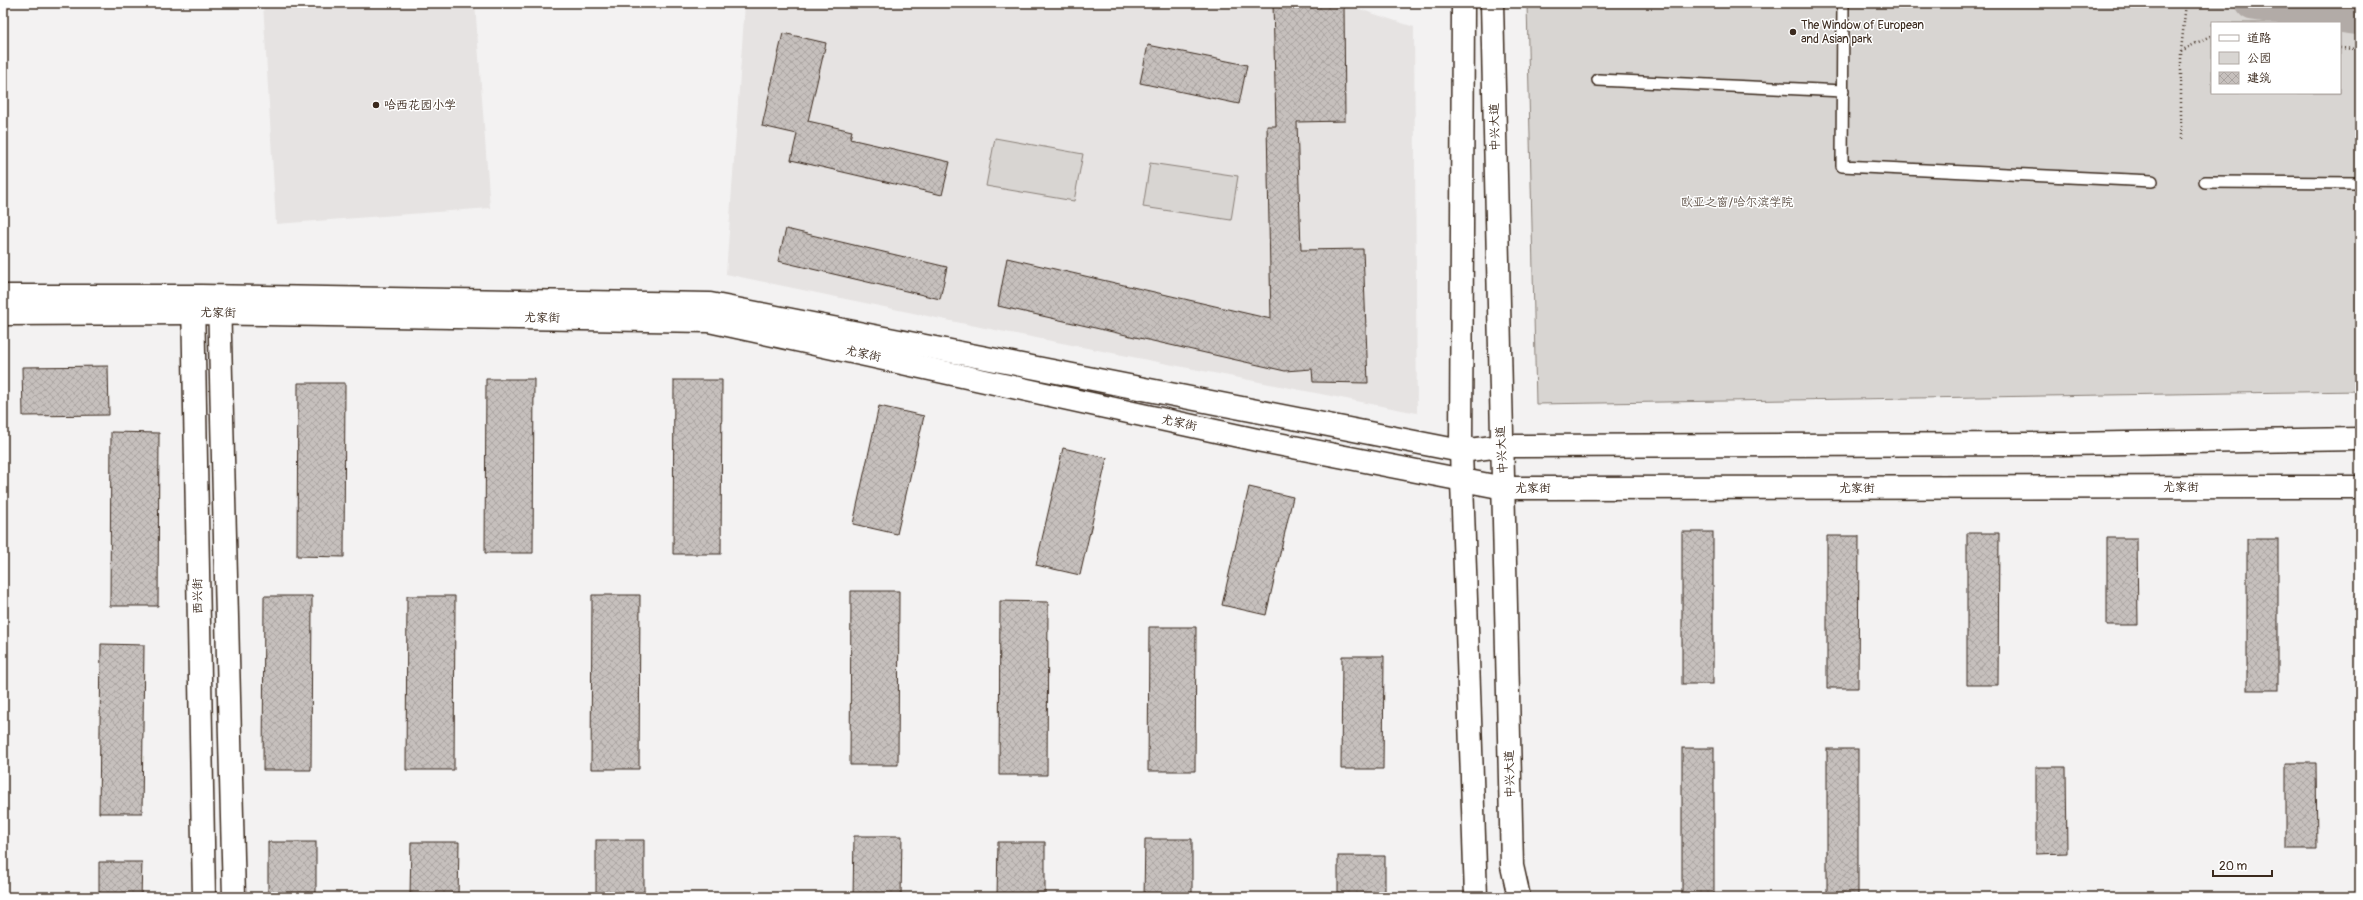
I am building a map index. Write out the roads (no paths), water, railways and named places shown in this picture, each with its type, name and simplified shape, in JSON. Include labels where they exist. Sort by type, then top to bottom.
[{"type":"main road","name":"中兴大道","points":[[1492,3],[1501,446],[1504,488],[1512,866],[1519,897]]},
{"type":"main road","points":[[1461,4],[1461,451],[1476,897]]},
{"type":"main road","name":"尤家街","points":[[3,296],[219,305],[709,321],[1257,440],[1504,488],[2360,487]]},
{"type":"main road","name":"尤家街","points":[[3,314],[193,304]]},
{"type":"main road","name":"西兴街","points":[[193,304],[204,897]]},
{"type":"main road","name":"尤家街","points":[[219,305],[710,304],[1461,451],[1501,446],[2064,444],[2360,438]]},
{"type":"main road","points":[[219,305],[234,897]]},
{"type":"lane","points":[[1843,3],[1842,166],[2152,181]]},
{"type":"lane","points":[[1598,80],[1842,91]]},
{"type":"lane","points":[[2205,182],[2360,183]]},
{"type":"waterway","points":[[2253,3],[2360,18]]},
{"type":"place","name":"The Window of European and Asian park","points":[[1793,32]]},
{"type":"place","name":"哈西花园小学","points":[[376,105]]},
{"type":"park label","name":"欧亚之窗/哈尔滨学院","points":[[1737,202]]}]
